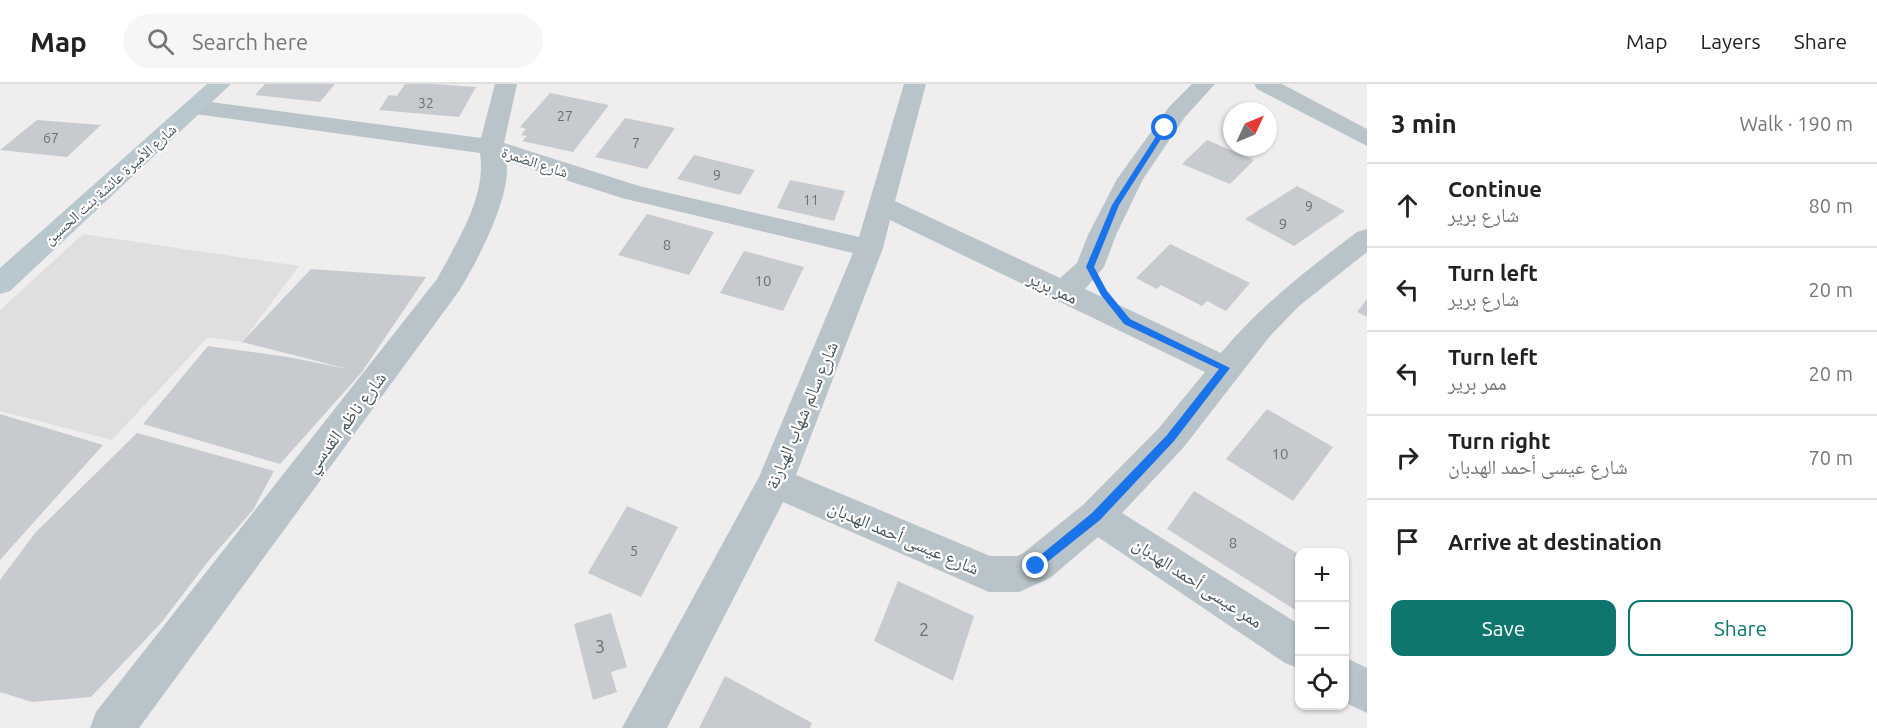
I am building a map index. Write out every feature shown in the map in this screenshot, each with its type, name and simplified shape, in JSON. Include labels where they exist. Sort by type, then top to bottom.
[{"type":"street","name":"شارع الأميرة عائشة بنت الحسين","points":[[0,284],[220,84]]},
{"type":"street","name":"شارع ناظم القدسي","points":[[112,728],[449,284],[469,245],[489,197],[495,168],[490,147],[506,84]]},
{"type":"street","points":[[1061,291],[1078,280],[1090,267],[1102,235],[1130,179],[1177,112],[1204,84]]},
{"type":"street","points":[[1265,84],[1367,139]]},
{"type":"street","name":"شارع سالم شهاب الهبارنة","points":[[644,728],[775,482],[870,248],[907,85]]},
{"type":"street","name":"شارع الضمرة","points":[[195,107],[490,147],[535,164],[674,203],[870,248]]},
{"type":"street","name":"ممر برير","points":[[880,206],[1225,368]]},
{"type":"street","name":"شارع عيسى أحمد الهدبان","points":[[775,482],[989,574],[1004,576],[1019,574],[1036,566],[1096,516],[1171,438],[1258,328],[1289,299],[1367,238]]},
{"type":"street","points":[[1090,267],[1104,293],[1127,322]]},
{"type":"street","name":"ممر عيسى أحمد الهدبان","points":[[1096,516],[1295,646]]},
{"type":"street","points":[[1349,681],[1367,692]]},
{"type":"shaded area","points":[[83,234],[299,266],[242,342],[208,337],[112,440],[0,411],[0,310]]},
{"type":"building","points":[[265,84],[335,84],[320,102],[255,95]]},
{"type":"building","points":[[405,84],[476,87],[459,117],[379,110],[389,95],[397,96]]},
{"type":"building","points":[[550,93],[609,105],[573,152],[522,141],[527,136],[521,135],[526,129],[520,127]]},
{"type":"building","points":[[625,118],[675,128],[647,169],[595,157]]},
{"type":"building","points":[[37,120],[101,125],[67,157],[0,150]]},
{"type":"building","points":[[1207,140],[1223,147],[1223,156],[1245,156],[1254,160],[1230,184],[1182,164]]},
{"type":"building","points":[[694,155],[755,170],[740,195],[677,179]]},
{"type":"building","points":[[790,180],[845,191],[834,221],[777,208]]},
{"type":"building","points":[[1297,186],[1345,211],[1294,246],[1245,219]]},
{"type":"building","points":[[647,214],[714,232],[689,275],[618,255]]},
{"type":"building","points":[[1170,244],[1250,283],[1226,311],[1207,301],[1202,306],[1161,285],[1157,289],[1136,278]]},
{"type":"building","points":[[744,251],[804,267],[783,311],[720,293]]},
{"type":"building","points":[[311,269],[426,277],[362,372],[280,464],[143,424],[208,346],[288,357],[348,369],[242,342]]},
{"type":"building","points":[[1367,299],[1367,317],[1357,312]]},
{"type":"building","points":[[1267,409],[1333,447],[1293,501],[1226,459]]},
{"type":"building","points":[[0,414],[103,445],[0,560]]},
{"type":"building","points":[[137,433],[274,471],[253,510],[210,559],[161,623],[91,697],[32,702],[0,692],[0,580],[35,533]]},
{"type":"building","points":[[1194,491],[1295,552],[1295,610],[1167,529]]},
{"type":"building","points":[[627,506],[678,527],[641,597],[588,573]]},
{"type":"building","points":[[898,581],[974,616],[953,681],[874,641]]},
{"type":"building","points":[[611,613],[627,667],[611,672],[617,692],[593,700],[574,624]]},
{"type":"building","points":[[725,676],[812,723],[810,728],[699,728]]},
{"type":"route","points":[[1036,566],[1096,516],[1171,438],[1225,368],[1127,322],[1104,293],[1090,267],[1115,205],[1165,128]]}]
